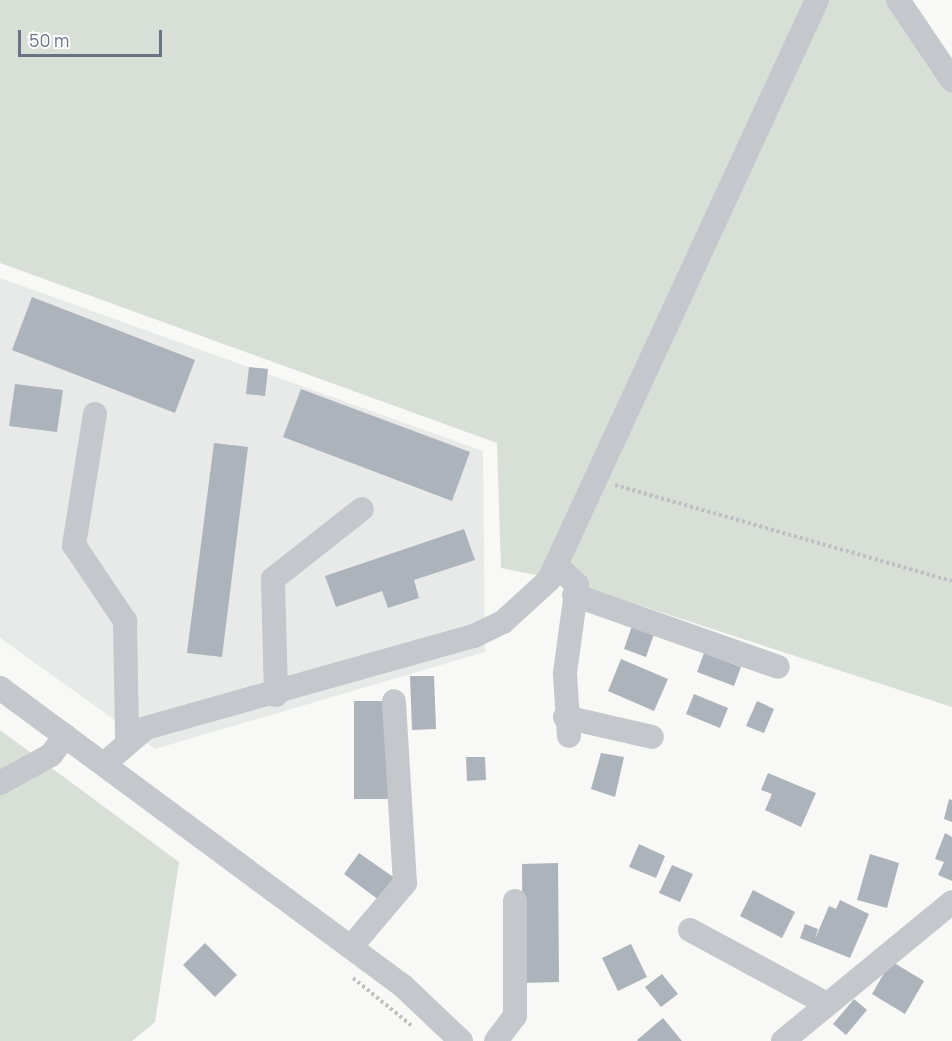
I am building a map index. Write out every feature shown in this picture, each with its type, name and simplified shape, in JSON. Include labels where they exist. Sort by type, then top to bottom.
[{"type":"street","points":[[104,764],[127,739],[146,728],[276,695],[474,636],[525,604],[558,567],[817,0]]},
{"type":"street","points":[[898,0],[952,80]]},
{"type":"street","points":[[95,414],[74,545],[125,621],[127,739]]},
{"type":"street","points":[[276,695],[273,579],[362,509]]},
{"type":"street","points":[[558,567],[576,585],[567,727],[652,737]]},
{"type":"street","points":[[574,595],[778,667]]},
{"type":"street","points":[[0,688],[351,946],[461,1041]]},
{"type":"street","points":[[351,946],[405,883],[394,701]]},
{"type":"street","points":[[0,783],[51,755],[65,736]]},
{"type":"street","points":[[496,1041],[515,1016],[515,901]]},
{"type":"street","points":[[783,1041],[952,902]]},
{"type":"street","points":[[690,930],[827,1004]]},
{"type":"path","points":[[597,480],[952,581]]},
{"type":"path","points":[[346,973],[420,1034]]},
{"type":"shaded area","points":[[0,0],[890,0],[952,66],[952,707],[562,580],[501,568],[497,443],[0,263]]},
{"type":"shaded area","points":[[0,278],[483,451],[485,652],[155,749],[0,638]]},
{"type":"shaded area","points":[[0,730],[179,862],[155,1022],[132,1041],[0,1041]]},
{"type":"building","points":[[32,297],[195,360],[175,413],[12,350]]},
{"type":"building","points":[[249,367],[268,369],[265,396],[246,394]]},
{"type":"building","points":[[15,384],[63,390],[57,432],[9,426]]},
{"type":"building","points":[[301,389],[470,452],[452,501],[283,437]]},
{"type":"building","points":[[214,443],[248,447],[222,657],[187,653]]},
{"type":"building","points":[[464,529],[475,560],[414,580],[419,598],[388,608],[382,591],[336,607],[325,576]]},
{"type":"building","points":[[632,626],[654,634],[646,657],[624,649]]},
{"type":"building","points":[[704,653],[741,667],[734,686],[697,672]]},
{"type":"building","points":[[621,659],[668,679],[654,711],[608,691]]},
{"type":"building","points":[[410,676],[434,676],[436,729],[412,730]]},
{"type":"building","points":[[694,694],[728,708],[720,728],[686,714]]},
{"type":"building","points":[[354,701],[390,701],[390,799],[354,799]]},
{"type":"building","points":[[757,701],[774,709],[764,733],[746,726]]},
{"type":"building","points":[[601,753],[624,757],[615,797],[591,789]]},
{"type":"building","points":[[466,757],[485,757],[486,780],[467,781]]},
{"type":"building","points":[[768,773],[816,793],[801,827],[765,810],[772,794],[761,790]]},
{"type":"building","points":[[949,799],[952,800],[952,822],[944,819]]},
{"type":"building","points":[[945,833],[952,837],[952,881],[938,875],[944,862],[935,859]]},
{"type":"building","points":[[639,844],[665,856],[656,878],[629,867]]},
{"type":"building","points":[[359,853],[399,881],[383,903],[344,874]]},
{"type":"building","points":[[870,854],[899,863],[887,908],[857,900]]},
{"type":"building","points":[[558,863],[559,982],[523,983],[522,864]]},
{"type":"building","points":[[672,865],[693,874],[680,902],[659,893]]},
{"type":"building","points":[[753,890],[795,912],[782,938],[740,916]]},
{"type":"building","points":[[840,900],[869,914],[850,958],[800,938],[805,924],[818,929],[815,939],[829,906],[836,909]]},
{"type":"building","points":[[205,943],[237,975],[215,997],[183,965]]},
{"type":"building","points":[[631,944],[647,977],[618,991],[602,958]]},
{"type":"building","points":[[891,961],[924,981],[905,1014],[872,994]]},
{"type":"building","points":[[662,974],[678,994],[661,1007],[645,987]]},
{"type":"building","points":[[854,999],[867,1010],[846,1035],[833,1024]]},
{"type":"building","points":[[663,1018],[682,1041],[637,1040]]}]
